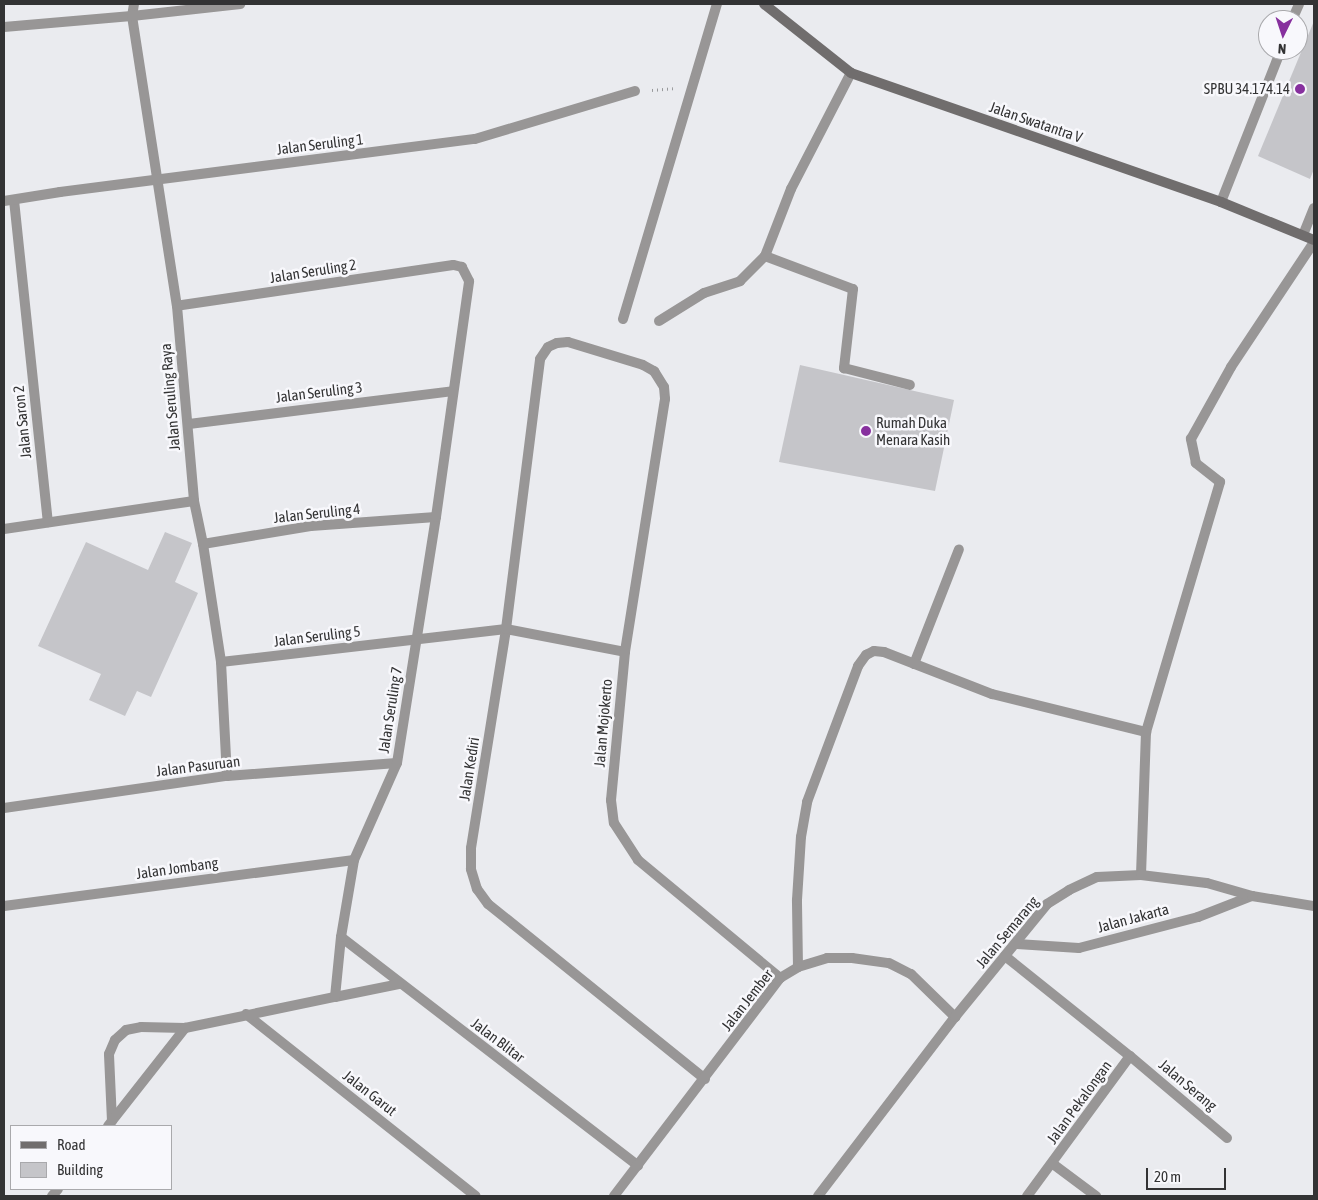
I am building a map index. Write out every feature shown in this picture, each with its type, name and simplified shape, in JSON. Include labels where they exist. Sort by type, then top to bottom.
[{"type":"main road","name":"Jalan Swatantra V","points":[[764,4],[851,73],[1221,202],[1314,241]]},
{"type":"street","name":"Jalan Seruling Raya","points":[[134,4],[132,16],[176,306],[189,424],[194,501],[203,544],[221,662],[227,776]]},
{"type":"street","points":[[4,27],[240,4]]},
{"type":"street","points":[[623,320],[694,87],[717,4]]},
{"type":"street","points":[[1221,202],[1277,60]]},
{"type":"street","points":[[659,321],[704,293],[740,281],[765,256],[791,189],[851,73]]},
{"type":"street","name":"Jalan Seruling 1","points":[[9,201],[60,192],[475,139],[635,91]]},
{"type":"street","name":"Jalan Saron 2","points":[[9,201],[48,522]]},
{"type":"street","points":[[1303,235],[1314,208]]},
{"type":"street","points":[[1141,875],[1146,732],[1220,482],[1196,463],[1191,439],[1231,367],[1314,241]]},
{"type":"street","points":[[765,256],[853,289],[844,368],[910,385]]},
{"type":"street","name":"Jalan Seruling 2","points":[[176,306],[453,265]]},
{"type":"street","name":"Jalan Seruling 7","points":[[335,997],[341,937],[354,860],[397,763],[436,517],[469,281],[467,272],[462,267],[453,265]]},
{"type":"street","name":"Jalan Mojokerto","points":[[540,359],[548,347],[557,343],[568,342],[634,362],[654,371],[660,377],[664,387],[665,399],[625,652],[611,800],[614,822],[638,860],[780,978]]},
{"type":"street","name":"Jalan Kediri","points":[[540,359],[506,629],[472,848],[471,869],[477,889],[488,904],[705,1078]]},
{"type":"street","name":"Jalan Seruling 3","points":[[189,424],[453,391]]},
{"type":"street","points":[[4,529],[194,501]]},
{"type":"street","name":"Jalan Seruling 4","points":[[203,544],[311,526],[436,517]]},
{"type":"street","points":[[914,664],[959,549]]},
{"type":"street","name":"Jalan Seruling 5","points":[[221,662],[506,629],[625,652]]},
{"type":"street","points":[[798,967],[797,900],[801,836],[807,802],[858,666],[866,655],[874,651],[884,652],[992,694],[1146,732]]},
{"type":"street","name":"Jalan Pasuruan","points":[[4,808],[227,776],[397,763]]},
{"type":"street","name":"Jalan Jombang","points":[[4,906],[354,860]]},
{"type":"street","name":"Jalan Semarang","points":[[818,1196],[955,1016],[1017,944],[1048,904],[1069,890],[1097,877],[1141,875],[1207,883],[1252,896],[1314,906]]},
{"type":"street","name":"Jalan Jakarta","points":[[1017,944],[1079,948],[1198,916],[1252,896]]},
{"type":"street","name":"Jalan Blitar","points":[[341,937],[399,984],[638,1166]]},
{"type":"street","name":"Jalan Pekalongan","points":[[1005,956],[1130,1056],[1053,1164],[1027,1196]]},
{"type":"street","name":"Jalan Jember","points":[[614,1196],[780,978],[798,967],[826,958],[852,958],[889,963],[911,974],[955,1016]]},
{"type":"street","points":[[110,1123],[110,1054],[115,1040],[126,1030],[141,1027],[185,1028],[399,984]]},
{"type":"street","name":"Jalan Garut","points":[[246,1014],[476,1196]]},
{"type":"street","points":[[110,1123],[185,1028]]},
{"type":"street","name":"Jalan Serang","points":[[1130,1056],[1227,1138]]},
{"type":"street","points":[[1053,1164],[1096,1196]]},
{"type":"path","points":[[635,91],[694,87]]},
{"type":"building","name":"SPBU 34.174.14","points":[[1314,21],[1314,169],[1310,179],[1258,156],[1298,60],[1308,60],[1308,35]]},
{"type":"building","name":"Rumah Duka Menara Kasih","points":[[800,365],[954,400],[935,491],[779,462]]},
{"type":"building","points":[[165,532],[192,543],[175,582],[198,593],[151,697],[137,691],[125,716],[89,700],[101,674],[38,646],[86,542],[148,570]]},
{"type":"place","name":"SPBU 34.174.14","points":[[1300,89]]},
{"type":"place","name":"Rumah Duka Menara Kasih","points":[[866,431]]}]
